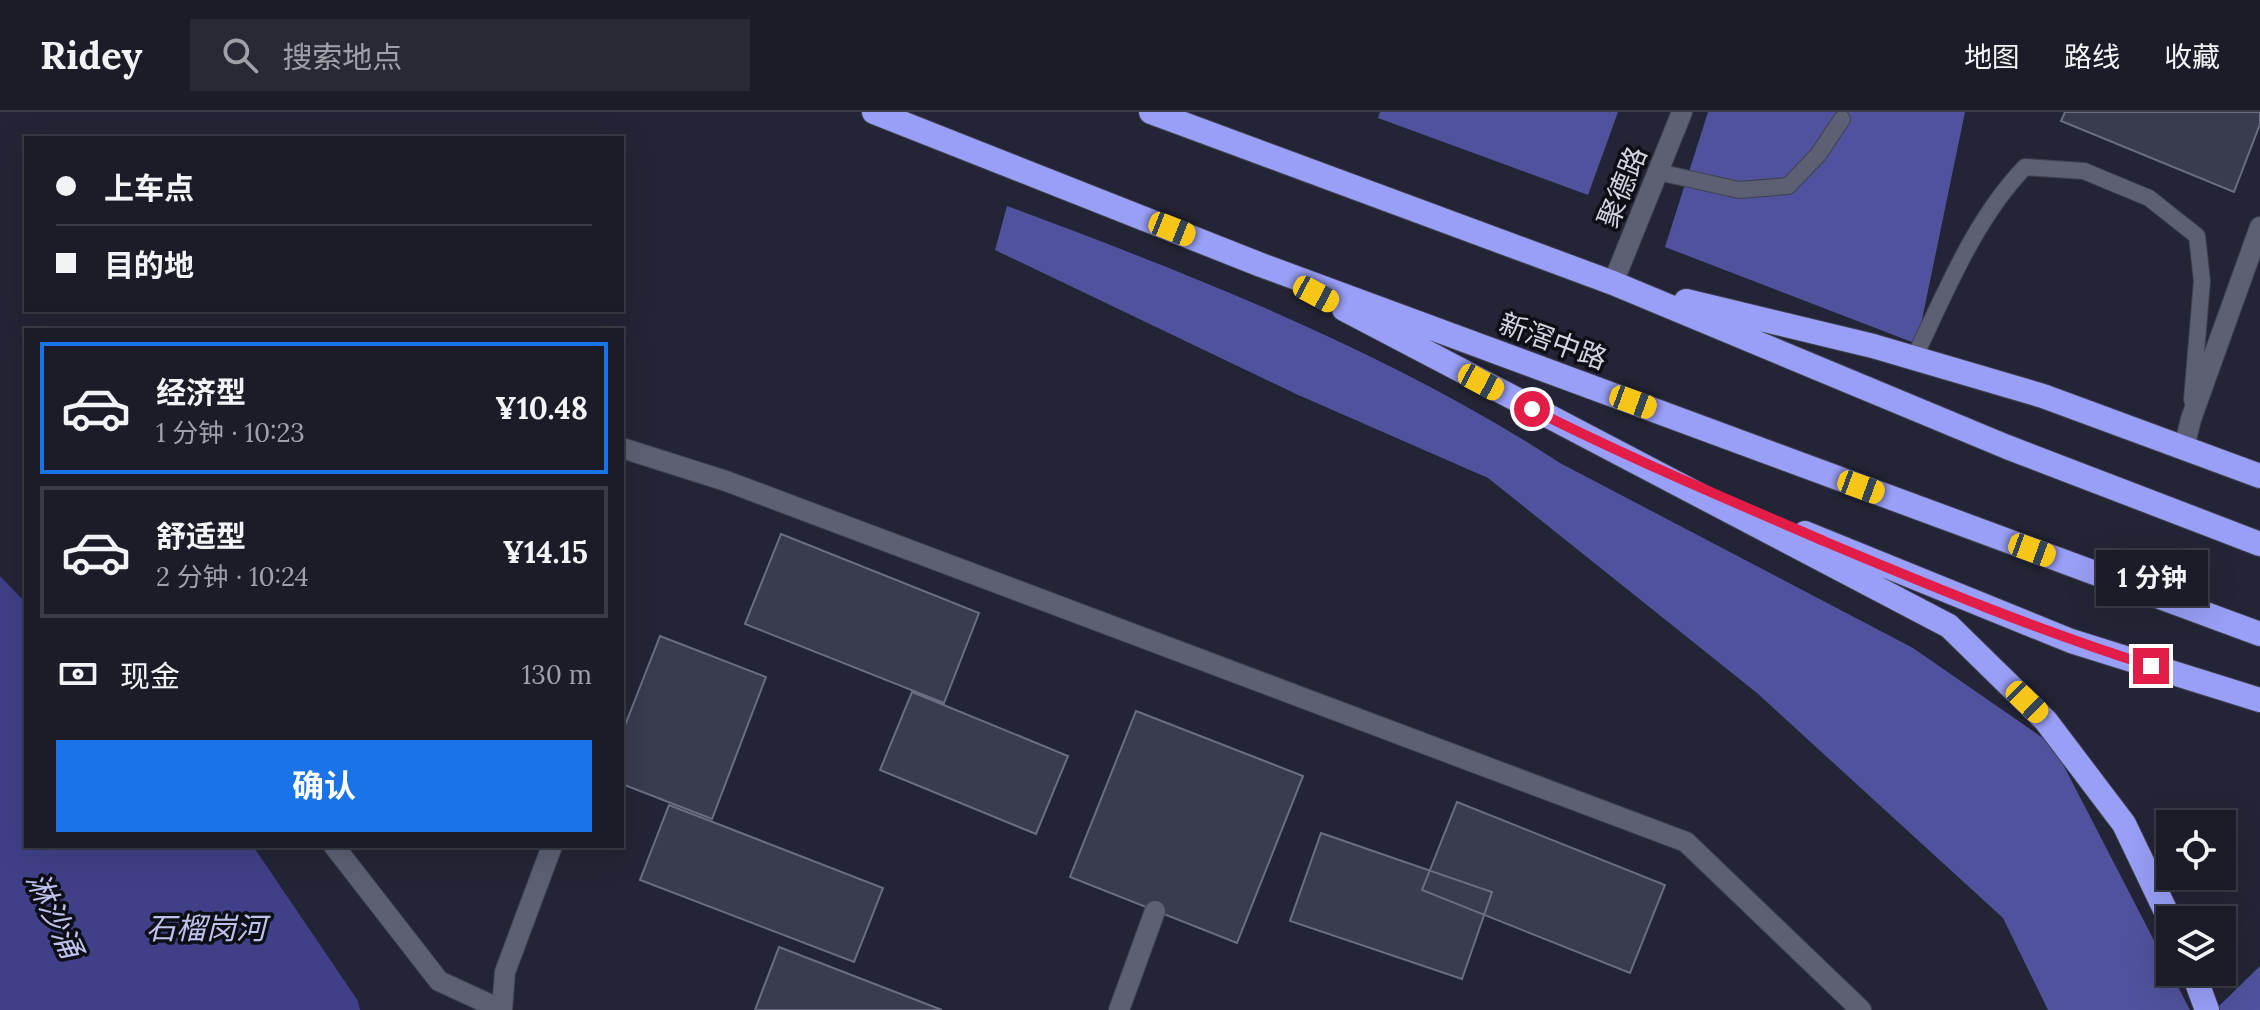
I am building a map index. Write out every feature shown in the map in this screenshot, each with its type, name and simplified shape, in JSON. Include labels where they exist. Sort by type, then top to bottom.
[{"type":"highway","name":"新滘中路","points":[[874,112],[1261,265],[2260,634]]},
{"type":"highway","points":[[1151,112],[1613,283],[2007,447],[2260,544]]},
{"type":"highway","points":[[1261,265],[1949,626],[2055,732],[2124,824],[2163,906]]},
{"type":"highway","points":[[1613,283],[1914,358],[2043,396],[2260,476]]},
{"type":"highway","points":[[1630,459],[2057,636],[2260,700]]},
{"type":"highway","points":[[2198,986],[2207,1010]]},
{"type":"street","name":"聚德路","points":[[1613,283],[1682,112]]},
{"type":"street","points":[[2184,448],[2191,419],[2260,227]]},
{"type":"street","points":[[624,449],[726,481],[1686,842],[1861,1010]]},
{"type":"street","points":[[336,848],[439,981],[502,1010],[505,972],[551,848]]},
{"type":"street","points":[[1119,1010],[1155,911]]},
{"type":"lane","points":[[1658,172],[1739,190],[1788,186],[1818,155],[1842,119]]},
{"type":"lane","points":[[1914,358],[1966,252],[2001,192],[2025,167],[2084,171],[2149,198],[2197,236],[2202,281],[2191,419]]},
{"type":"shaded area","points":[[1380,112],[1618,112],[1588,195],[1378,118]]},
{"type":"shaded area","points":[[1708,112],[1965,112],[1917,344],[1665,247]]},
{"type":"shaded area","points":[[1007,206],[1221,289],[1428,386],[1560,463],[1913,648],[2053,745],[2156,944],[2156,986],[2178,986],[2190,1010],[2048,1010],[2003,918],[1757,693],[1488,478],[1296,394],[995,250]]},
{"type":"shaded area","points":[[2260,966],[2260,1010],[2215,1010]]},
{"type":"water","name":"石榴岗河","points":[[0,576],[24,601],[24,848],[254,848],[358,1001],[360,1010],[0,1010]]},
{"type":"building","points":[[2065,112],[2260,112],[2260,124],[2234,192],[2061,121]]},
{"type":"building","points":[[781,534],[979,613],[944,703],[745,624]]},
{"type":"building","points":[[660,636],[766,677],[712,819],[624,785],[624,728]]},
{"type":"building","points":[[912,692],[1068,756],[1036,834],[880,770]]},
{"type":"building","points":[[1136,711],[1303,776],[1237,943],[1070,877]]},
{"type":"building","points":[[1457,802],[1665,885],[1630,973],[1422,890]]},
{"type":"building","points":[[669,805],[883,888],[854,962],[640,880]]},
{"type":"building","points":[[1321,833],[1492,892],[1462,979],[1290,921]]},
{"type":"building","points":[[779,947],[942,1010],[755,1010]]},
{"type":"route","points":[[1532,409],[1630,459],[1962,599],[2071,641],[2151,666]]},
{"type":"water label","name":"淋沙涌","points":[[55,915]]}]
